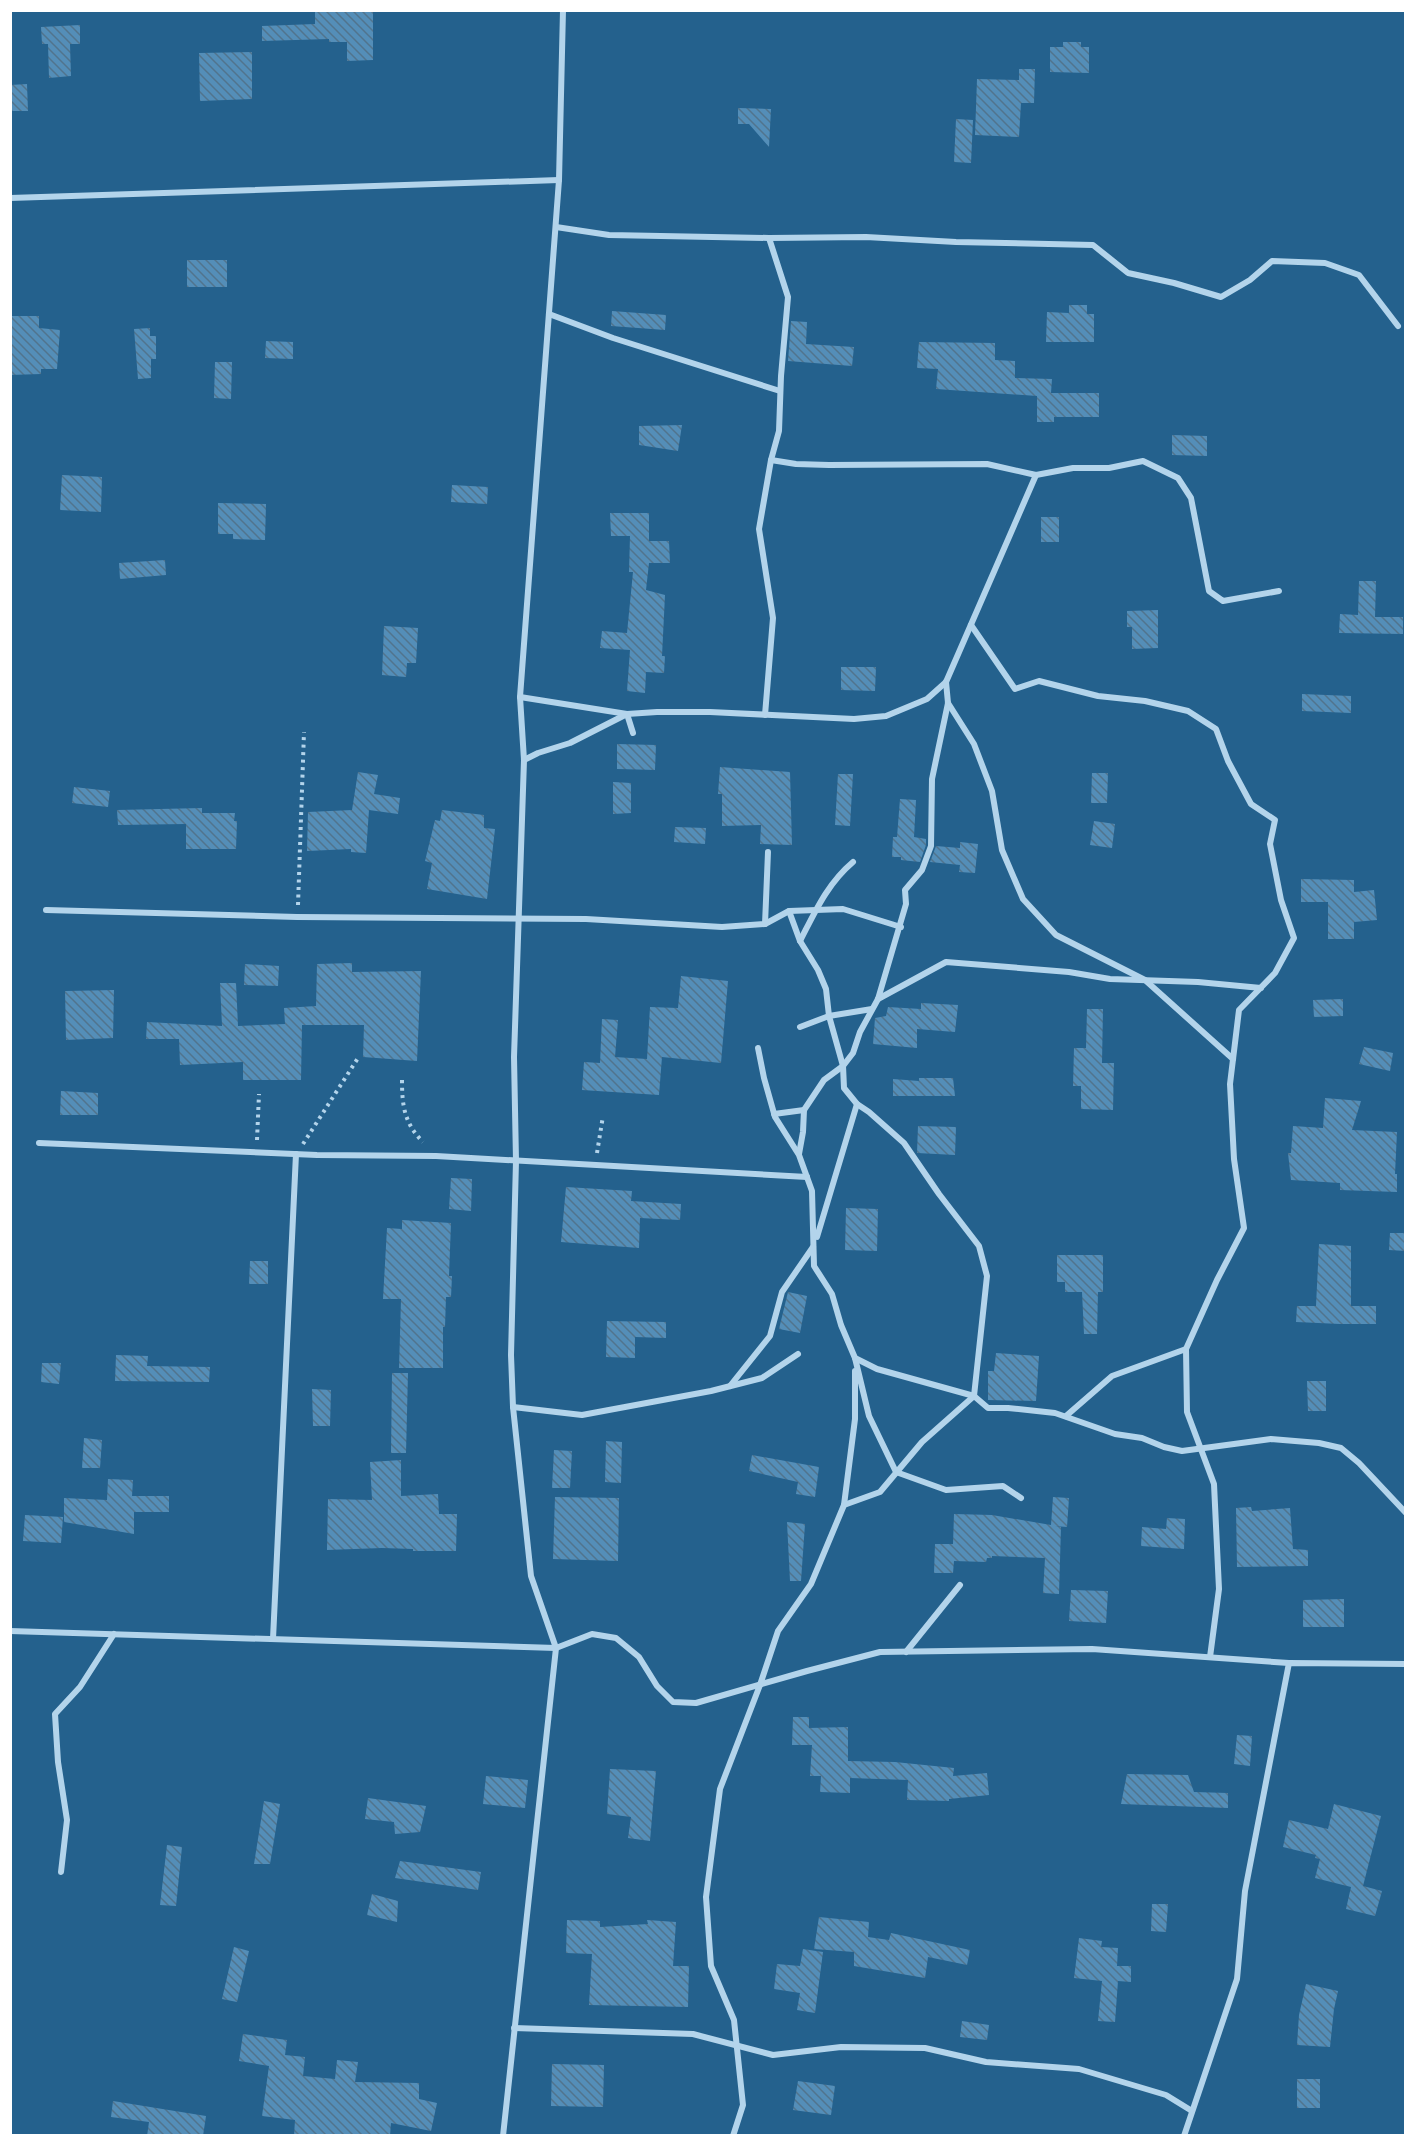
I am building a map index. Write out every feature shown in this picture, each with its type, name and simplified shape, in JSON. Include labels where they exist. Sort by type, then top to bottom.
[{"type":"street","points":[[502,2136],[556,1648],[531,1576],[513,1407],[511,1355],[516,1161],[514,1057],[524,760],[519,697],[556,227],[563,10]]},
{"type":"street","points":[[10,198],[559,180]]},
{"type":"street","points":[[556,227],[609,235],[866,237],[956,242],[1093,245],[1128,273],[1174,283],[1221,297],[1250,280],[1272,261],[1325,263],[1359,275],[1398,326]]},
{"type":"street","points":[[765,715],[773,618],[759,529],[771,460],[779,431],[788,297],[769,238]]},
{"type":"street","points":[[549,314],[614,338],[780,391]]},
{"type":"street","points":[[771,460],[830,465],[987,464],[1036,475],[1073,468],[1109,468],[1143,461],[1178,478],[1191,498],[1209,591],[1223,601],[1279,591]]},
{"type":"street","points":[[519,697],[627,714],[657,711],[854,719],[886,716],[927,699],[946,682],[1036,475]]},
{"type":"street","points":[[971,625],[1015,689],[1039,681],[1098,696],[1145,701],[1188,711],[1216,729],[1228,761],[1251,804],[1275,820],[1270,844],[1281,900],[1294,938],[1275,973],[1239,1010],[1230,1084],[1234,1159],[1244,1228],[1217,1280],[1186,1349],[1187,1412],[1214,1484],[1219,1589],[1210,1657]]},
{"type":"street","points":[[799,1155],[804,1110],[824,1080],[843,1066],[853,1053],[860,1032],[878,999],[901,927],[906,904],[905,890],[922,870],[931,846],[932,779],[948,703],[946,682]]},
{"type":"street","points":[[948,703],[974,744],[992,791],[1002,850],[1023,899],[1056,935],[1145,980],[1233,1059]]},
{"type":"street","points":[[627,714],[633,733]]},
{"type":"street","points":[[524,760],[570,743],[627,714]]},
{"type":"street","points":[[765,924],[768,852]]},
{"type":"street","points":[[800,941],[838,874],[852,862]]},
{"type":"street","points":[[46,910],[297,918],[586,919],[722,927],[765,924],[789,911],[843,909],[901,927]]},
{"type":"street","points":[[789,911],[800,941],[819,970],[826,989],[829,1016],[843,1066],[844,1089],[857,1104],[904,1143],[979,1246],[987,1276],[974,1395],[922,1442],[880,1492],[843,1505]]},
{"type":"street","points":[[878,999],[946,962],[1069,972],[1110,979],[1261,988]]},
{"type":"street","points":[[800,1026],[829,1016],[872,1009]]},
{"type":"street","points":[[758,1048],[774,1114],[799,1155],[812,1191],[814,1266],[832,1294],[841,1325],[855,1358],[868,1416],[896,1472],[946,1490],[1003,1486],[1021,1498]]},
{"type":"street","points":[[730,1386],[770,1336],[782,1292],[814,1246],[857,1104]]},
{"type":"street","points":[[774,1114],[804,1110]]},
{"type":"street","points":[[39,1143],[296,1154],[436,1156],[807,1177]]},
{"type":"street","points":[[273,1639],[296,1154]]},
{"type":"street","points":[[1066,1416],[1112,1376],[1186,1349]]},
{"type":"street","points":[[513,1407],[582,1415],[762,1378],[798,1354]]},
{"type":"street","points":[[855,1358],[877,1369],[974,1395],[988,1408],[1055,1413],[1115,1434],[1142,1438],[1182,1451],[1271,1439],[1319,1443],[1341,1448],[1359,1462],[1406,1514]]},
{"type":"street","points":[[733,2136],[743,2104],[737,2045],[734,2020],[711,1966],[706,1897],[720,1789],[778,1632],[811,1584],[843,1505],[855,1419],[855,1358]]},
{"type":"street","points":[[906,1652],[960,1585]]},
{"type":"street","points":[[10,1631],[556,1648],[592,1635],[616,1638],[639,1657],[657,1686],[673,1702],[696,1704],[880,1652],[1092,1649],[1289,1663],[1406,1664]]},
{"type":"street","points":[[61,1872],[68,1820],[58,1762],[55,1714],[80,1687],[114,1634]]},
{"type":"street","points":[[1184,2136],[1236,1979],[1245,1891],[1289,1663]]},
{"type":"street","points":[[514,2028],[693,2034],[773,2055],[841,2048],[925,2048],[986,2062],[1079,2069],[1166,2095],[1192,2111]]},
{"type":"path","points":[[297,918],[304,732]]},
{"type":"path","points":[[296,1154],[358,1058]]},
{"type":"path","points":[[402,1080],[402,1104],[410,1126],[436,1156]]},
{"type":"path","points":[[256,1152],[259,1094]]},
{"type":"path","points":[[595,1165],[603,1116]]},
{"type":"building","points":[[315,10],[373,10],[373,60],[347,61],[347,42],[329,42],[329,39],[262,41],[262,26],[315,24]]},
{"type":"building","points":[[80,25],[80,44],[70,44],[71,76],[49,78],[48,44],[42,44],[41,27]]},
{"type":"building","points":[[1063,42],[1081,42],[1081,47],[1089,47],[1089,73],[1050,72],[1050,47],[1063,47]]},
{"type":"building","points":[[252,52],[252,99],[200,101],[199,53]]},
{"type":"building","points":[[1019,69],[1035,69],[1034,103],[1021,103],[1019,137],[975,135],[977,79],[1019,80]]},
{"type":"building","points":[[27,84],[28,111],[10,111],[10,85]]},
{"type":"building","points":[[738,108],[771,109],[769,147],[749,124],[738,124]]},
{"type":"building","points":[[956,119],[973,120],[971,163],[954,162]]},
{"type":"building","points":[[187,260],[227,260],[227,287],[187,287]]},
{"type":"building","points":[[1069,305],[1087,305],[1087,314],[1094,314],[1094,342],[1046,342],[1047,312],[1069,313]]},
{"type":"building","points":[[612,311],[666,315],[665,330],[611,326]]},
{"type":"building","points":[[10,316],[39,316],[39,328],[60,330],[57,369],[41,369],[41,374],[10,375]]},
{"type":"building","points":[[791,321],[807,322],[806,344],[854,347],[852,366],[788,361]]},
{"type":"building","points":[[150,328],[150,336],[156,336],[156,359],[151,359],[151,378],[138,379],[134,329]]},
{"type":"building","points":[[266,341],[293,342],[293,359],[265,358]]},
{"type":"building","points":[[919,342],[995,343],[995,360],[1015,361],[1015,378],[1052,379],[1051,393],[1099,393],[1099,417],[1054,417],[1054,422],[1037,422],[1037,396],[936,389],[938,369],[917,368]]},
{"type":"building","points":[[215,362],[232,362],[231,399],[214,398]]},
{"type":"building","points":[[682,425],[678,451],[639,445],[639,426]]},
{"type":"building","points":[[1172,435],[1207,436],[1207,456],[1172,455]]},
{"type":"building","points":[[62,475],[102,477],[101,512],[60,510]]},
{"type":"building","points":[[452,485],[488,487],[487,504],[451,502]]},
{"type":"building","points":[[218,503],[266,504],[265,540],[233,539],[233,534],[218,534]]},
{"type":"building","points":[[610,513],[649,513],[649,541],[669,541],[670,563],[649,563],[646,590],[665,595],[662,656],[665,656],[664,673],[646,672],[645,693],[627,691],[630,650],[600,648],[602,631],[627,633],[633,572],[629,572],[630,536],[611,536]]},
{"type":"building","points":[[1041,517],[1059,517],[1059,542],[1041,542]]},
{"type":"building","points":[[165,560],[166,575],[120,579],[119,563]]},
{"type":"building","points":[[1359,581],[1376,581],[1375,617],[1403,617],[1403,634],[1339,633],[1340,614],[1358,615]]},
{"type":"building","points":[[1158,610],[1158,648],[1132,649],[1132,627],[1127,627],[1127,611]]},
{"type":"building","points":[[384,626],[418,628],[416,663],[407,663],[406,677],[382,675]]},
{"type":"building","points":[[841,667],[876,667],[875,691],[841,690]]},
{"type":"building","points":[[1302,694],[1351,696],[1351,713],[1302,711]]},
{"type":"building","points":[[617,744],[656,745],[655,770],[617,769]]},
{"type":"building","points":[[720,767],[790,772],[792,845],[760,844],[761,825],[722,826],[722,794],[718,794]]},
{"type":"building","points":[[358,772],[378,775],[374,794],[400,798],[398,814],[369,810],[366,853],[351,852],[351,849],[307,851],[308,812],[352,810]]},
{"type":"building","points":[[1092,773],[1108,773],[1107,803],[1091,803]]},
{"type":"building","points":[[838,774],[853,774],[850,826],[835,825]]},
{"type":"building","points":[[613,782],[631,783],[631,813],[613,814]]},
{"type":"building","points":[[74,787],[110,791],[108,807],[72,803]]},
{"type":"building","points":[[900,799],[916,800],[914,837],[926,839],[920,862],[892,857],[893,837],[897,837]]},
{"type":"building","points":[[202,808],[202,813],[235,813],[236,849],[186,849],[186,824],[118,825],[117,810]]},
{"type":"building","points":[[442,810],[484,815],[484,828],[495,829],[487,899],[427,889],[432,863],[425,861],[435,820],[440,821]]},
{"type":"building","points":[[1094,821],[1115,824],[1112,848],[1090,845]]},
{"type":"building","points":[[675,827],[706,828],[705,844],[674,842]]},
{"type":"building","points":[[960,842],[978,844],[975,873],[959,872],[960,865],[930,862],[936,846],[960,848]]},
{"type":"building","points":[[1301,879],[1354,880],[1354,892],[1374,890],[1377,920],[1354,922],[1354,939],[1328,939],[1328,902],[1301,902]]},
{"type":"building","points":[[352,963],[352,972],[421,971],[417,1061],[363,1057],[364,1025],[302,1025],[301,1080],[243,1080],[243,1062],[180,1065],[179,1039],[146,1039],[147,1022],[222,1026],[220,983],[236,983],[238,1026],[285,1024],[284,1008],[316,1006],[317,964]]},
{"type":"building","points":[[245,964],[279,966],[278,986],[244,985]]},
{"type":"building","points":[[681,976],[728,981],[721,1063],[662,1057],[659,1095],[582,1090],[584,1062],[600,1063],[602,1019],[618,1020],[615,1057],[647,1059],[650,1007],[678,1008]]},
{"type":"building","points":[[114,990],[113,1038],[66,1040],[65,991]]},
{"type":"building","points":[[1343,999],[1343,1016],[1314,1017],[1313,1000]]},
{"type":"building","points":[[921,1003],[958,1005],[955,1032],[917,1029],[917,1048],[873,1044],[875,1018],[886,1016],[888,1007],[921,1009]]},
{"type":"building","points":[[1087,1009],[1103,1009],[1102,1063],[1114,1063],[1113,1110],[1081,1109],[1081,1086],[1073,1086],[1074,1048],[1086,1048]]},
{"type":"building","points":[[1364,1047],[1393,1053],[1390,1071],[1359,1064]]},
{"type":"building","points":[[919,1078],[953,1078],[955,1096],[893,1096],[893,1079],[919,1081]]},
{"type":"building","points":[[61,1091],[98,1093],[98,1115],[60,1115]]},
{"type":"building","points":[[1325,1098],[1361,1101],[1352,1130],[1397,1132],[1395,1174],[1397,1174],[1397,1192],[1340,1190],[1340,1183],[1291,1180],[1288,1153],[1291,1153],[1293,1126],[1323,1128]]},
{"type":"building","points":[[918,1126],[956,1127],[955,1155],[917,1153]]},
{"type":"building","points":[[451,1178],[472,1179],[471,1211],[449,1209]]},
{"type":"building","points":[[566,1187],[632,1191],[631,1201],[681,1204],[680,1220],[640,1218],[639,1248],[561,1242]]},
{"type":"building","points":[[846,1208],[878,1209],[877,1251],[845,1250]]},
{"type":"building","points":[[402,1220],[451,1223],[449,1276],[452,1276],[451,1297],[446,1297],[443,1368],[399,1368],[401,1299],[383,1299],[387,1228],[402,1229]]},
{"type":"building","points":[[1390,1233],[1406,1233],[1406,1251],[1389,1250]]},
{"type":"building","points":[[1319,1244],[1351,1246],[1351,1306],[1376,1306],[1376,1324],[1296,1322],[1297,1306],[1316,1306]]},
{"type":"building","points":[[1057,1255],[1103,1255],[1103,1292],[1098,1292],[1097,1334],[1084,1334],[1082,1292],[1065,1292],[1065,1282],[1057,1282]]},
{"type":"building","points":[[250,1261],[268,1261],[268,1284],[249,1284]]},
{"type":"building","points":[[788,1292],[807,1296],[800,1333],[779,1329]]},
{"type":"building","points":[[607,1321],[666,1322],[666,1338],[635,1337],[635,1358],[606,1357]]},
{"type":"building","points":[[996,1353],[1039,1356],[1036,1401],[988,1400],[988,1371],[994,1371]]},
{"type":"building","points":[[116,1355],[148,1356],[147,1366],[210,1367],[209,1382],[115,1381]]},
{"type":"building","points":[[42,1363],[61,1363],[59,1384],[41,1382]]},
{"type":"building","points":[[392,1373],[408,1373],[406,1453],[391,1453]]},
{"type":"building","points":[[1307,1381],[1326,1381],[1326,1411],[1308,1411]]},
{"type":"building","points":[[312,1389],[331,1390],[330,1426],[313,1426]]},
{"type":"building","points":[[84,1438],[102,1440],[100,1468],[82,1468]]},
{"type":"building","points":[[606,1441],[622,1442],[621,1483],[605,1482]]},
{"type":"building","points":[[554,1450],[572,1451],[570,1488],[552,1488]]},
{"type":"building","points":[[752,1455],[819,1467],[815,1497],[796,1494],[798,1482],[749,1471]]},
{"type":"building","points":[[401,1460],[401,1496],[438,1494],[439,1514],[457,1514],[456,1551],[382,1548],[327,1550],[328,1499],[372,1500],[370,1462]]},
{"type":"building","points":[[108,1479],[133,1480],[132,1496],[169,1496],[169,1512],[134,1512],[134,1534],[64,1522],[64,1498],[107,1500]]},
{"type":"building","points":[[555,1497],[619,1498],[618,1561],[553,1559]]},
{"type":"building","points":[[1053,1497],[1069,1498],[1067,1527],[1055,1526],[1061,1527],[1059,1594],[1043,1593],[1045,1558],[992,1556],[992,1558],[987,1558],[986,1562],[954,1561],[953,1573],[934,1573],[935,1544],[953,1544],[954,1514],[992,1515],[1051,1525]]},
{"type":"building","points":[[1251,1507],[1252,1511],[1290,1508],[1293,1549],[1308,1550],[1308,1566],[1237,1567],[1236,1508]]},
{"type":"building","points":[[25,1515],[63,1517],[61,1543],[23,1541]]},
{"type":"building","points":[[1167,1518],[1185,1519],[1184,1549],[1141,1546],[1142,1527],[1166,1529]]},
{"type":"building","points":[[787,1522],[805,1524],[801,1581],[790,1581]]},
{"type":"building","points":[[1071,1590],[1108,1591],[1106,1623],[1069,1621]]},
{"type":"building","points":[[1344,1599],[1344,1627],[1303,1627],[1303,1600]]},
{"type":"building","points":[[793,1717],[809,1717],[809,1728],[848,1727],[848,1761],[895,1762],[954,1768],[953,1776],[987,1773],[989,1795],[949,1799],[949,1801],[907,1800],[908,1780],[850,1778],[850,1793],[820,1792],[821,1776],[810,1776],[812,1745],[792,1745]]},
{"type":"building","points":[[1237,1735],[1252,1736],[1250,1766],[1234,1764]]},
{"type":"building","points":[[610,1769],[656,1771],[650,1841],[628,1838],[631,1817],[607,1814]]},
{"type":"building","points":[[1127,1774],[1188,1775],[1194,1792],[1228,1793],[1228,1808],[1121,1804]]},
{"type":"building","points":[[486,1776],[528,1780],[525,1808],[483,1804]]},
{"type":"building","points":[[368,1798],[426,1806],[420,1832],[395,1834],[394,1822],[365,1819]]},
{"type":"building","points":[[264,1801],[280,1804],[270,1864],[254,1864]]},
{"type":"building","points":[[1334,1804],[1381,1816],[1363,1886],[1382,1891],[1375,1916],[1346,1909],[1351,1887],[1315,1878],[1320,1859],[1315,1858],[1316,1855],[1283,1847],[1289,1820],[1328,1829]]},
{"type":"building","points":[[167,1845],[182,1847],[176,1906],[160,1905]]},
{"type":"building","points":[[400,1861],[481,1872],[478,1890],[395,1878]]},
{"type":"building","points":[[372,1894],[398,1901],[397,1922],[367,1915]]},
{"type":"building","points":[[1152,1904],[1168,1904],[1166,1932],[1151,1931]]},
{"type":"building","points":[[819,1917],[869,1922],[868,1937],[889,1940],[891,1933],[970,1950],[967,1965],[928,1957],[925,1978],[854,1966],[854,1952],[814,1949]]},
{"type":"building","points":[[567,1920],[600,1921],[600,1927],[648,1924],[647,1920],[676,1922],[673,1966],[689,1966],[688,2007],[589,2005],[592,1954],[566,1953]]},
{"type":"building","points":[[1079,1938],[1102,1941],[1101,1947],[1118,1948],[1117,1966],[1131,1966],[1131,1982],[1118,1981],[1115,2022],[1098,2021],[1102,1981],[1074,1978]]},
{"type":"building","points":[[234,1947],[249,1951],[237,2002],[222,1999]]},
{"type":"building","points":[[803,1949],[823,1952],[815,2013],[797,2010],[800,1993],[774,1989],[777,1964],[800,1966]]},
{"type":"building","points":[[1306,1984],[1338,1991],[1330,2047],[1297,2045],[1299,2015]]},
{"type":"building","points":[[962,2021],[989,2025],[987,2040],[960,2037]]},
{"type":"building","points":[[243,2034],[287,2040],[285,2055],[305,2057],[303,2076],[335,2079],[337,2060],[358,2062],[355,2082],[419,2083],[419,2099],[437,2103],[431,2131],[391,2123],[390,2136],[294,2136],[295,2120],[262,2116],[269,2066],[239,2061]]},
{"type":"building","points":[[552,2064],[604,2065],[603,2107],[551,2106]]},
{"type":"building","points":[[1297,2079],[1320,2079],[1320,2108],[1297,2108]]},
{"type":"building","points":[[798,2081],[835,2086],[831,2115],[793,2110]]},
{"type":"building","points":[[113,2101],[206,2116],[203,2136],[147,2136],[149,2122],[111,2117]]}]
